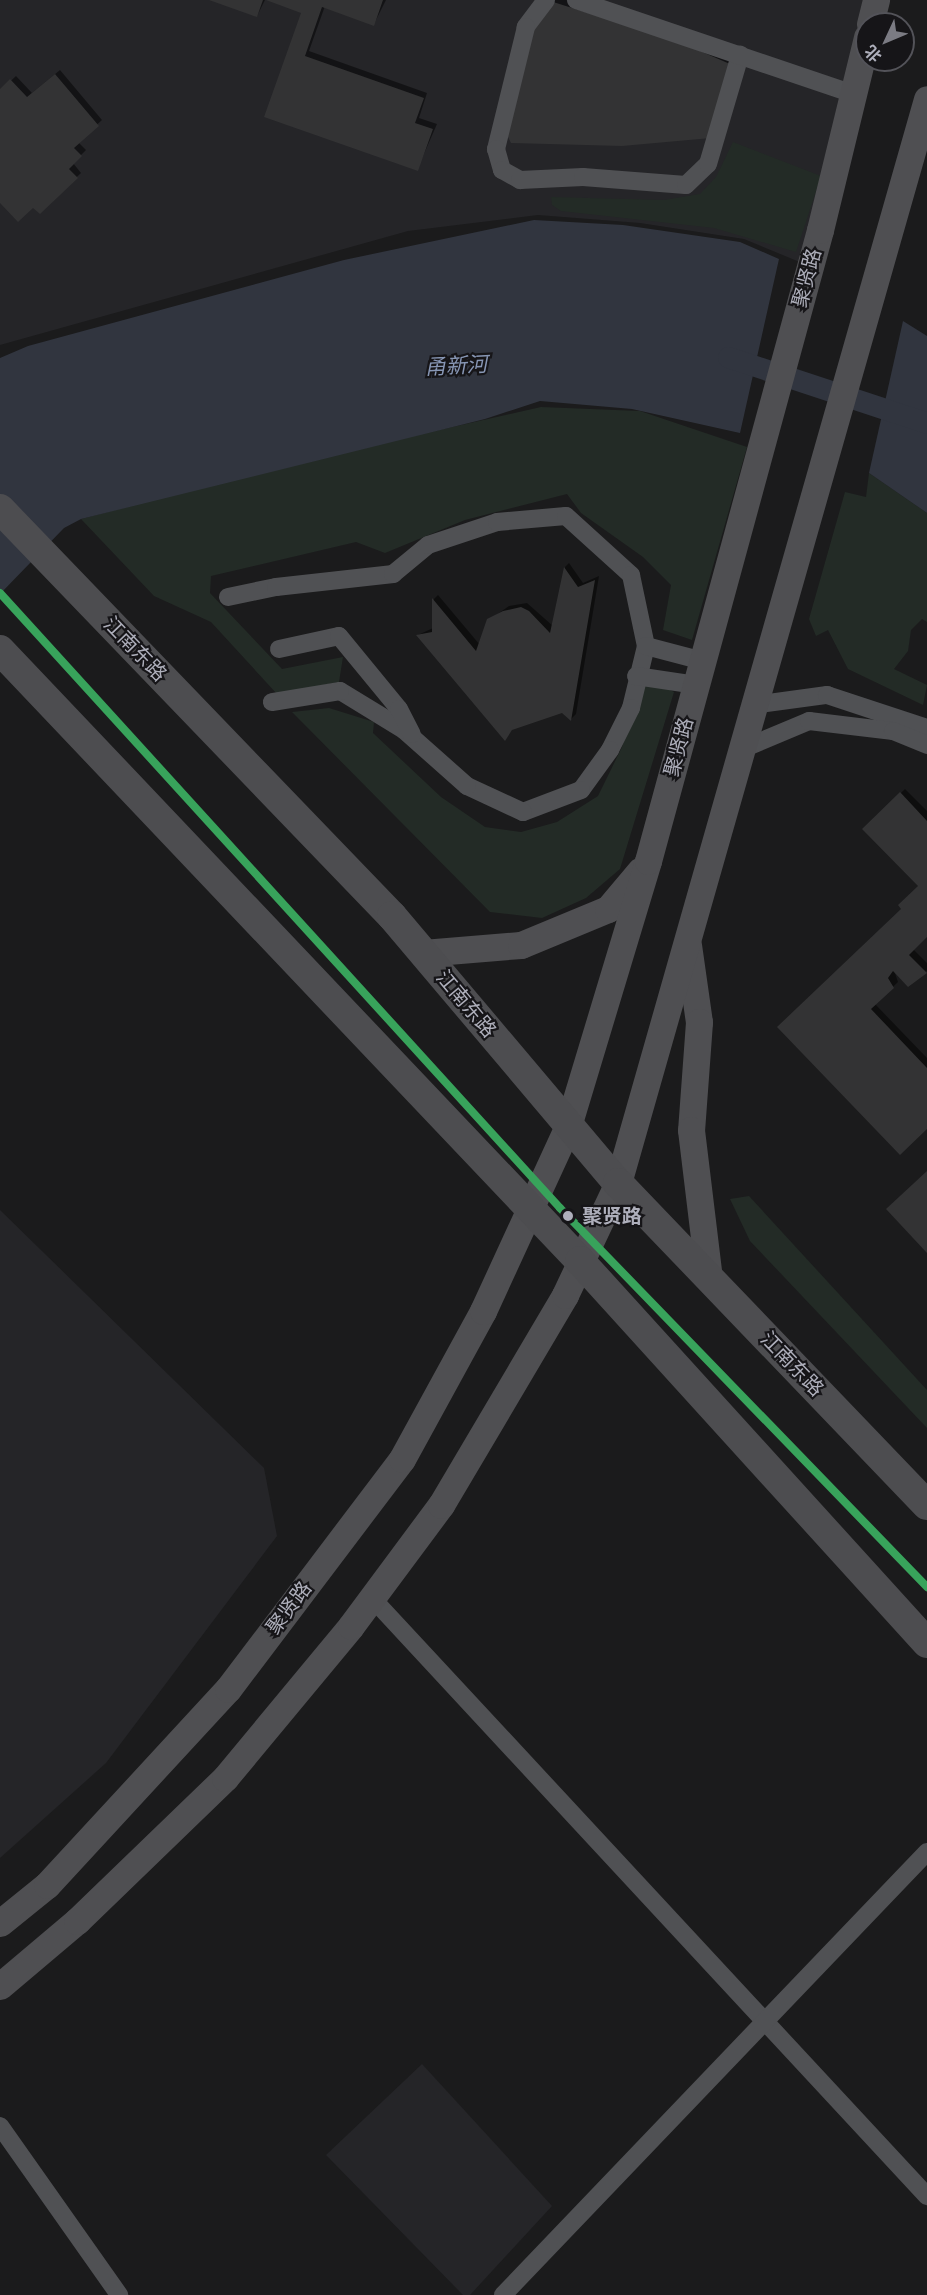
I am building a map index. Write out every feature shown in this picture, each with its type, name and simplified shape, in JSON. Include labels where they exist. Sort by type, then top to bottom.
[{"type":"main road","name":"聚贤路","points":[[0,1923],[47,1885],[228,1689],[402,1459],[483,1311],[568,1126],[648,861],[792,332],[858,72]]},
{"type":"main road","points":[[0,1986],[77,1922],[225,1778],[372,1598],[441,1505],[565,1295],[618,1183],[686,937],[927,99]]},
{"type":"main road","name":"江南东路","points":[[0,509],[392,916],[618,1183],[927,1505]]},
{"type":"main road","points":[[0,650],[528,1209],[580,1261],[927,1643]]},
{"type":"main road","points":[[423,953],[521,945],[608,909],[648,861]]},
{"type":"main road","points":[[686,937],[699,1022],[691,1130],[709,1278]]},
{"type":"street","points":[[546,0],[526,27],[496,149],[502,170],[520,180],[583,177],[686,185],[708,164],[740,55]]},
{"type":"street","points":[[576,0],[853,94]]},
{"type":"street","points":[[228,597],[276,587],[393,574],[428,545],[497,522],[566,516],[631,575],[646,646],[636,676],[631,708],[610,750],[581,790],[523,812],[468,786],[415,740],[340,691],[272,702]]},
{"type":"street","points":[[279,649],[339,636],[399,709],[415,740]]},
{"type":"street","points":[[646,646],[699,673]]},
{"type":"street","points":[[636,676],[699,673]]},
{"type":"street","points":[[756,694],[827,695],[927,728]]},
{"type":"street","points":[[740,750],[809,721],[893,731],[927,745]]},
{"type":"street","points":[[372,1598],[927,2196]]},
{"type":"street","points":[[503,2295],[765,2024],[927,1852]]},
{"type":"street","points":[[0,2126],[119,2295]]},
{"type":"shaded area","points":[[0,0],[864,0],[861,12],[855,12],[855,38],[802,263],[744,239],[640,223],[538,215],[408,231],[0,345]]},
{"type":"shaded area","points":[[733,142],[821,176],[796,252],[714,228],[561,211],[552,205],[551,197],[664,200],[700,194],[716,177]]},
{"type":"shaded area","points":[[541,407],[640,411],[747,447],[692,640],[663,630],[671,585],[643,557],[581,513],[567,494],[465,520],[385,553],[356,542],[211,576],[210,593],[282,669],[343,657],[339,682],[277,694],[211,622],[154,596],[81,519],[310,459]]},
{"type":"shaded area","points":[[869,473],[927,513],[927,622],[922,619],[911,630],[908,651],[894,669],[927,685],[923,705],[848,669],[828,630],[816,636],[809,619],[845,492],[866,497]]},
{"type":"shaded area","points":[[644,677],[674,692],[620,869],[586,898],[542,918],[490,912],[292,712],[329,708],[374,722],[373,733],[441,797],[485,827],[521,832],[557,822],[598,796],[622,747]]},
{"type":"shaded area","points":[[749,1196],[927,1390],[927,1428],[750,1241],[730,1199]]},
{"type":"shaded area","points":[[0,1210],[264,1468],[277,1536],[106,1763],[0,1858]]},
{"type":"shaded area","points":[[422,2064],[552,2206],[470,2295],[463,2295],[326,2155]]},
{"type":"water","points":[[534,220],[623,225],[740,242],[779,259],[740,433],[632,409],[540,401],[485,419],[81,519],[64,528],[0,594],[0,358],[28,346],[344,260]]},
{"type":"water","points":[[903,321],[927,336],[927,513],[869,473]]},
{"type":"building","points":[[209,0],[263,0],[257,17]]},
{"type":"building","points":[[266,0],[383,0],[374,26],[322,7],[305,56],[424,98],[415,123],[433,129],[418,171],[264,117],[301,13]]},
{"type":"building","points":[[550,1],[677,41],[730,64],[711,138],[622,146],[511,143],[506,133],[527,43]]},
{"type":"building","points":[[55,74],[99,126],[74,148],[82,156],[69,169],[78,178],[40,214],[33,208],[18,222],[0,203],[0,89],[10,79],[27,97]]},
{"type":"building","points":[[564,567],[578,587],[595,580],[571,721],[562,713],[512,730],[505,741],[416,635],[432,632],[432,598],[476,651],[487,619],[503,611],[521,607],[529,611],[550,633]]},
{"type":"building","points":[[900,792],[927,821],[927,937],[909,955],[927,973],[908,987],[893,971],[888,978],[894,988],[871,1009],[927,1068],[927,1129],[900,1155],[777,1027],[901,909],[898,905],[918,886],[862,829]]},
{"type":"building","points":[[927,1171],[927,1253],[886,1209]]},
{"type":"waterway","name":"甬新河","points":[[728,357],[927,423]]},
{"type":"transit line","points":[[0,593],[560,1208],[927,1587]]},
{"type":"place","name":"聚贤路","points":[[568,1216]]}]
